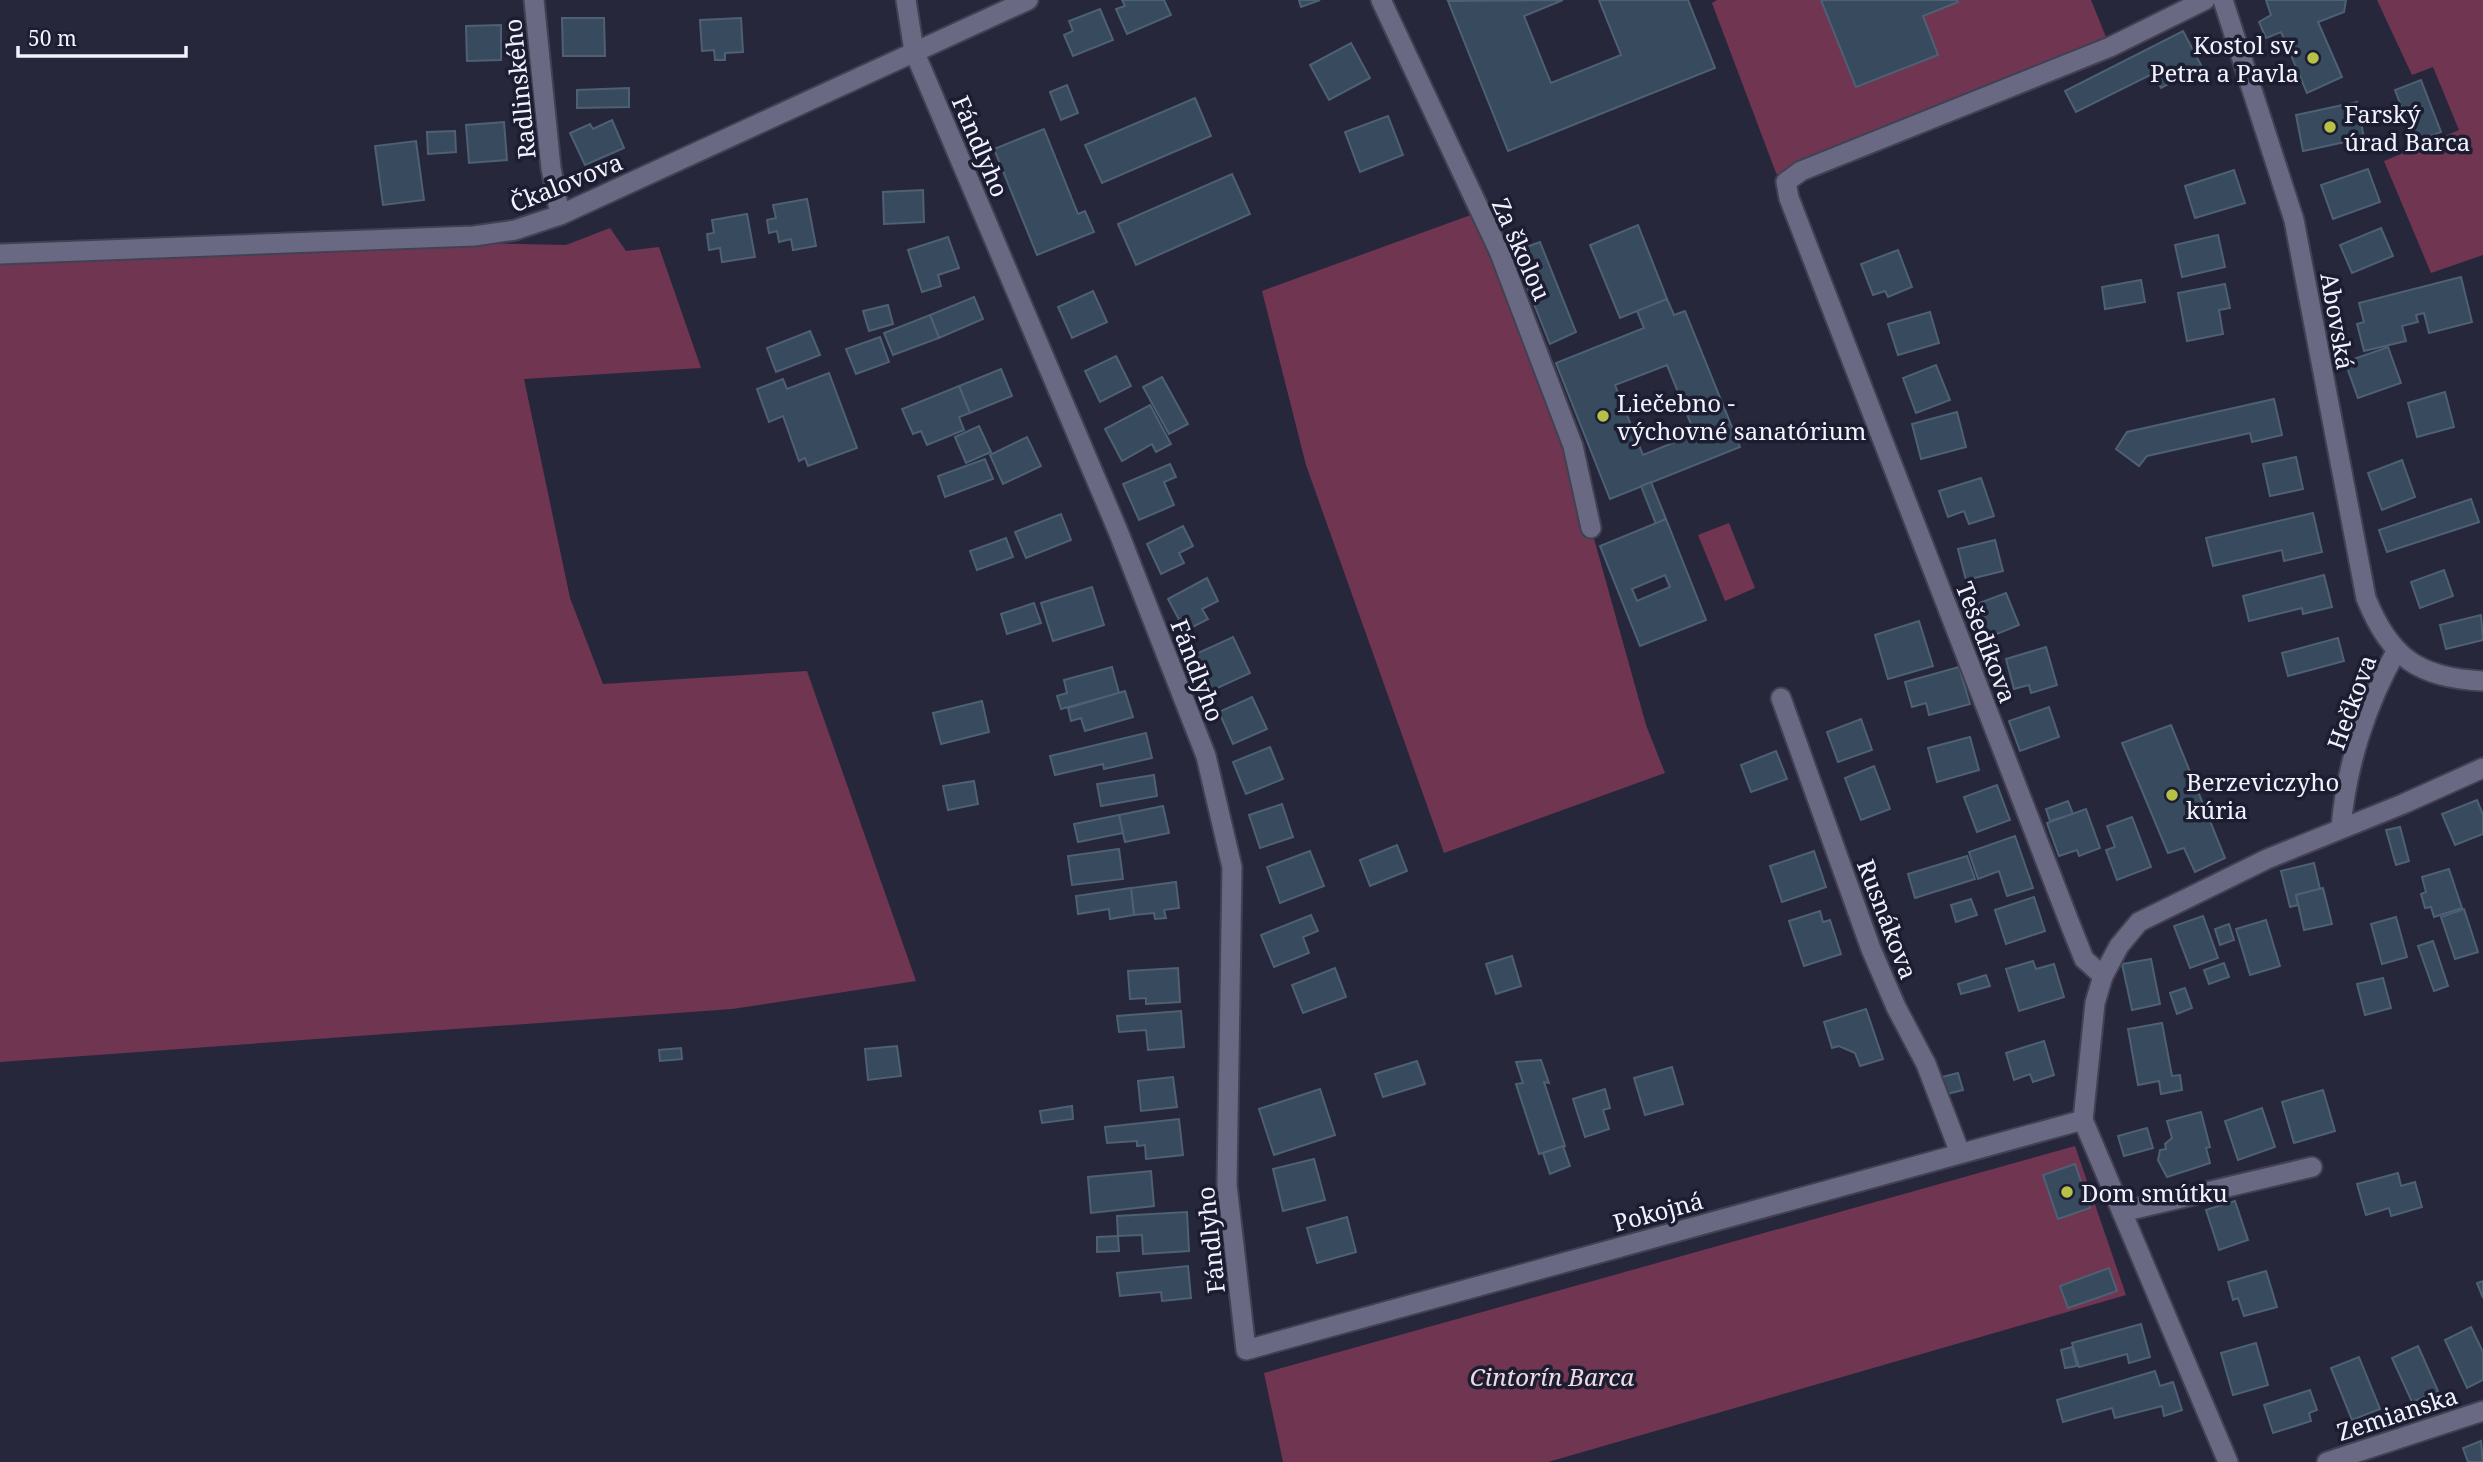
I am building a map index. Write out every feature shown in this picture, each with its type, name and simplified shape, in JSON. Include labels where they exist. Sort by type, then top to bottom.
[{"type":"street","name":"Radlinského","points":[[534,0],[551,168],[560,215]]},
{"type":"street","name":"Fándlyho","points":[[906,0],[914,51],[1118,531],[1206,757],[1233,867],[1227,1185],[1246,1350]]},
{"type":"street","name":"Čkalovova","points":[[0,254],[474,236],[515,230],[560,215],[1028,0]]},
{"type":"street","name":"Za školou","points":[[1381,0],[1502,258],[1573,446],[1591,528]]},
{"type":"street","name":"Tešedíkova","points":[[2103,976],[2084,959],[2070,924],[1789,198],[1786,182],[1801,171],[2110,47],[2205,0]]},
{"type":"street","name":"Abovská","points":[[2223,0],[2294,220],[2361,578],[2375,620],[2397,650]]},
{"type":"street","name":"Hečkova","points":[[2341,828],[2343,801],[2366,716],[2381,678],[2397,650],[2428,673],[2483,681]]},
{"type":"street","name":"Rusnákova","points":[[1781,698],[1871,949],[1896,1007],[1926,1064],[1960,1153]]},
{"type":"street","points":[[2228,1462],[2083,1120],[2095,1003],[2103,976],[2119,946],[2139,922],[2267,859],[2483,768]]},
{"type":"street","name":"Pokojná","points":[[1246,1350],[2083,1120]]},
{"type":"street","points":[[2122,1212],[2312,1167]]},
{"type":"street","name":"Zemianska","points":[[2327,1462],[2483,1411]]},
{"type":"green space","points":[[1717,0],[2091,0],[2110,47],[1786,182],[1776,173],[1712,3]]},
{"type":"green space","points":[[2377,0],[2483,0],[2483,255],[2431,273],[2384,161],[2459,130],[2433,67],[2412,75]]},
{"type":"green space","points":[[1479,212],[1499,251],[1591,528],[1646,725],[1665,773],[1444,853],[1306,465],[1262,291]]},
{"type":"green space","points":[[610,228],[626,251],[659,247],[701,368],[524,379],[570,598],[603,684],[807,671],[916,981],[732,1009],[0,1062],[0,264],[470,243],[566,245]]},
{"type":"green space","points":[[1729,523],[1755,588],[1725,601],[1698,535]]},
{"type":"green space","name":"Cintorín Barca","points":[[2075,1146],[2126,1295],[1548,1462],[1283,1462],[1264,1373]]},
{"type":"building","points":[[1122,0],[1164,0],[1171,15],[1127,34],[1116,9],[1125,6]]},
{"type":"building","points":[[1299,0],[1320,0],[1301,7]]},
{"type":"building","points":[[1563,0],[1524,16],[1551,83],[1621,55],[1599,0],[1688,0],[1715,68],[1508,151],[1448,1]]},
{"type":"building","points":[[1821,0],[1958,2],[1923,16],[1938,55],[1856,87]]},
{"type":"building","name":"Kostol sv. Petra a Pavla","points":[[2266,0],[2346,0],[2344,12],[2318,22],[2342,77],[2307,93],[2281,32],[2266,38],[2259,22],[2271,15]]},
{"type":"building","points":[[1100,9],[1113,40],[1073,56],[1064,35],[1073,31],[1069,21]]},
{"type":"building","points":[[562,18],[604,18],[605,56],[563,56]]},
{"type":"building","points":[[741,18],[743,52],[725,53],[725,60],[715,60],[714,50],[702,51],[700,20]]},
{"type":"building","points":[[501,25],[501,60],[467,61],[466,26]]},
{"type":"building","points":[[2183,31],[2202,67],[2161,88],[2154,73],[2076,112],[2065,91]]},
{"type":"building","points":[[1351,43],[1370,78],[1329,100],[1310,65]]},
{"type":"building","points":[[2421,80],[2441,132],[2415,142],[2395,90]]},
{"type":"building","points":[[1067,85],[1078,113],[1061,120],[1050,92]]},
{"type":"building","points":[[629,88],[629,107],[577,108],[577,90]]},
{"type":"building","points":[[1195,98],[1211,136],[1102,183],[1085,145]]},
{"type":"building","name":"Farský úrad Barca","points":[[2357,102],[2364,138],[2303,151],[2296,115]]},
{"type":"building","points":[[1388,116],[1403,155],[1360,172],[1345,132]]},
{"type":"building","points":[[612,120],[624,148],[585,165],[570,133],[590,124],[593,129]]},
{"type":"building","points":[[504,122],[507,160],[469,163],[466,125]]},
{"type":"building","points":[[1044,129],[1078,214],[1085,211],[1094,232],[1037,255],[994,149]]},
{"type":"building","points":[[455,131],[456,152],[428,154],[427,132]]},
{"type":"building","points":[[416,141],[424,200],[383,205],[375,146]]},
{"type":"building","points":[[2368,169],[2380,202],[2333,219],[2321,185]]},
{"type":"building","points":[[2234,170],[2245,203],[2195,218],[2185,186]]},
{"type":"building","points":[[1232,174],[1250,214],[1136,265],[1118,224]]},
{"type":"building","points":[[923,190],[924,222],[884,224],[883,192]]},
{"type":"building","points":[[807,199],[816,246],[793,250],[791,239],[779,242],[777,231],[769,233],[767,220],[776,218],[773,205]]},
{"type":"building","points":[[747,214],[755,257],[722,262],[720,248],[709,250],[707,234],[714,233],[712,220]]},
{"type":"building","points":[[1638,225],[1667,299],[1620,318],[1590,245]]},
{"type":"building","points":[[2381,228],[2393,256],[2352,273],[2340,245]]},
{"type":"building","points":[[2218,235],[2225,267],[2182,277],[2175,245]]},
{"type":"building","points":[[948,237],[959,268],[938,275],[941,286],[922,292],[908,250]]},
{"type":"building","points":[[1540,242],[1576,332],[1550,344],[1513,252]]},
{"type":"building","points":[[1898,250],[1912,287],[1888,297],[1885,291],[1873,295],[1861,264]]},
{"type":"building","points":[[2461,277],[2472,322],[2429,333],[2424,313],[2416,315],[2418,322],[2402,326],[2406,341],[2364,351],[2357,324],[2364,322],[2359,303]]},
{"type":"building","points":[[2141,280],[2145,302],[2105,309],[2102,287]]},
{"type":"building","points":[[2225,284],[2230,308],[2219,310],[2223,334],[2187,341],[2178,293]]},
{"type":"building","points":[[1093,291],[1107,322],[1072,338],[1058,307]]},
{"type":"building","points":[[974,297],[983,319],[939,338],[930,315]]},
{"type":"building","name":"Liečebno - výchovné sanatórium","points":[[1667,299],[1674,315],[1685,311],[1740,447],[1610,499],[1556,363],[1644,328],[1637,311]],"holes":[[[1667,365],[1695,434],[1643,455],[1615,385]]]},
{"type":"building","points":[[888,305],[893,324],[869,331],[863,311]]},
{"type":"building","points":[[1930,312],[1939,343],[1898,355],[1888,324]]},
{"type":"building","points":[[930,315],[939,338],[893,355],[884,333]]},
{"type":"building","points":[[810,331],[820,355],[776,372],[767,348]]},
{"type":"building","points":[[880,337],[889,362],[856,374],[846,349]]},
{"type":"building","points":[[2388,347],[2401,383],[2358,398],[2345,362]]},
{"type":"building","points":[[1116,356],[1131,386],[1100,402],[1085,371]]},
{"type":"building","points":[[1936,365],[1950,400],[1916,413],[1903,378]]},
{"type":"building","points":[[1001,369],[1012,396],[970,413],[959,386]]},
{"type":"building","points":[[829,373],[857,448],[808,466],[805,458],[799,461],[783,416],[769,422],[757,389],[783,379],[787,389]]},
{"type":"building","points":[[1162,377],[1188,424],[1169,434],[1143,387]]},
{"type":"building","points":[[959,386],[970,413],[959,417],[964,430],[927,445],[921,431],[913,434],[902,409]]},
{"type":"building","points":[[2445,392],[2454,427],[2417,437],[2408,403]]},
{"type":"building","points":[[2274,399],[2282,435],[2252,442],[2250,433],[2147,456],[2139,466],[2116,449],[2127,432]]},
{"type":"building","points":[[1150,405],[1171,444],[1156,452],[1152,444],[1122,461],[1105,429]]},
{"type":"building","points":[[1957,412],[1966,447],[1921,459],[1912,424]]},
{"type":"building","points":[[979,426],[991,452],[966,463],[955,437]]},
{"type":"building","points":[[1027,437],[1041,466],[1003,484],[990,455]]},
{"type":"building","points":[[2296,457],[2303,489],[2270,496],[2263,464]]},
{"type":"building","points":[[985,459],[993,479],[945,497],[938,476]]},
{"type":"building","points":[[2402,460],[2415,497],[2382,510],[2368,473]]},
{"type":"building","points":[[1170,464],[1176,477],[1164,482],[1174,505],[1139,520],[1123,484]]},
{"type":"building","points":[[1981,478],[1994,516],[1969,524],[1964,511],[1948,517],[1939,491]]},
{"type":"building","points":[[1651,482],[1666,519],[1656,524],[1641,486]]},
{"type":"building","points":[[2471,499],[2479,522],[2387,552],[2379,530]]},
{"type":"building","points":[[2313,513],[2322,552],[2284,561],[2282,550],[2213,566],[2206,538]]},
{"type":"building","points":[[1061,514],[1071,540],[1026,558],[1015,532]]},
{"type":"building","points":[[1666,519],[1706,620],[1640,646],[1600,546]],"holes":[[[1665,575],[1670,587],[1637,601],[1632,589]]]},
{"type":"building","points":[[1183,526],[1193,546],[1179,553],[1184,563],[1161,574],[1147,544]]},
{"type":"building","points":[[1006,538],[1013,557],[977,570],[970,551]]},
{"type":"building","points":[[1995,540],[2003,571],[1966,580],[1958,549]]},
{"type":"building","points":[[2444,570],[2453,596],[2420,608],[2411,582]]},
{"type":"building","points":[[2324,575],[2332,607],[2303,614],[2302,608],[2249,621],[2243,596]]},
{"type":"building","points":[[1207,578],[1218,601],[1202,609],[1208,619],[1185,631],[1168,599]]},
{"type":"building","points":[[1092,587],[1104,625],[1053,641],[1041,603]]},
{"type":"building","points":[[2006,593],[2019,625],[1987,638],[1974,605]]},
{"type":"building","points":[[1034,603],[1041,623],[1007,634],[1001,614]]},
{"type":"building","points":[[2481,615],[2483,640],[2446,649],[2440,625]]},
{"type":"building","points":[[1919,621],[1933,666],[1888,679],[1875,635]]},
{"type":"building","points":[[1233,637],[1250,673],[1213,690],[1196,654]]},
{"type":"building","points":[[2338,638],[2344,661],[2288,676],[2282,653]]},
{"type":"building","points":[[2046,647],[2057,685],[2031,693],[2029,685],[2014,689],[2006,659]]},
{"type":"building","points":[[1112,667],[1119,693],[1061,709],[1057,696],[1067,693],[1064,680]]},
{"type":"building","points":[[1959,667],[1970,704],[1929,715],[1926,703],[1912,707],[1905,682]]},
{"type":"building","points":[[1125,691],[1133,717],[1085,731],[1081,718],[1071,721],[1068,708]]},
{"type":"building","points":[[1252,697],[1267,729],[1233,744],[1219,712]]},
{"type":"building","points":[[982,701],[989,732],[941,744],[933,713]]},
{"type":"building","points":[[2049,707],[2059,737],[2020,751],[2009,721]]},
{"type":"building","points":[[1861,719],[1872,750],[1838,762],[1827,732]]},
{"type":"building","name":"Berzeviczyho kúria","points":[[2171,725],[2225,858],[2195,872],[2184,848],[2168,853],[2122,743]]},
{"type":"building","points":[[1146,733],[1152,758],[1104,769],[1103,764],[1055,775],[1050,756]]},
{"type":"building","points":[[1970,737],[1979,770],[1937,782],[1928,748]]},
{"type":"building","points":[[1270,747],[1283,779],[1246,794],[1233,762]]},
{"type":"building","points":[[1776,751],[1787,779],[1751,792],[1741,765]]},
{"type":"building","points":[[1874,766],[1890,809],[1861,820],[1845,778]]},
{"type":"building","points":[[1154,775],[1157,796],[1101,806],[1097,784]]},
{"type":"building","points":[[974,781],[978,804],[948,810],[943,786]]},
{"type":"building","points":[[1997,785],[2010,820],[1977,832],[1964,797]]},
{"type":"building","points":[[2477,800],[2483,815],[2483,834],[2455,845],[2442,814]]},
{"type":"building","points":[[2068,801],[2073,814],[2050,821],[2046,809]]},
{"type":"building","points":[[1282,804],[1293,837],[1260,848],[1249,815]]},
{"type":"building","points":[[1163,806],[1169,833],[1125,842],[1119,815]]},
{"type":"building","points":[[2086,809],[2100,848],[2079,856],[2077,850],[2059,856],[2047,823]]},
{"type":"building","points":[[1119,815],[1123,833],[1078,842],[1074,824]]},
{"type":"building","points":[[2132,817],[2151,867],[2117,880],[2106,850],[2115,847],[2107,826]]},
{"type":"building","points":[[2400,827],[2409,861],[2396,865],[2386,830]]},
{"type":"building","points":[[2015,836],[2033,888],[2007,896],[1999,871],[1978,879],[1969,852]]},
{"type":"building","points":[[1397,845],[1407,871],[1370,886],[1360,860]]},
{"type":"building","points":[[1119,849],[1123,879],[1072,885],[1068,856]]},
{"type":"building","points":[[1310,851],[1324,886],[1280,903],[1267,867]]},
{"type":"building","points":[[1814,851],[1826,887],[1782,902],[1770,866]]},
{"type":"building","points":[[1967,856],[1975,879],[1915,898],[1908,874]]},
{"type":"building","points":[[2314,863],[2320,889],[2296,895],[2298,905],[2290,907],[2281,871]]},
{"type":"building","points":[[2449,869],[2462,908],[2434,917],[2431,907],[2425,908],[2421,894],[2426,892],[2422,877]]},
{"type":"building","points":[[1176,882],[1179,908],[1164,910],[1166,918],[1155,919],[1154,913],[1134,915],[1131,888]]},
{"type":"building","points":[[1131,888],[1134,915],[1110,919],[1109,909],[1078,914],[1076,896]]},
{"type":"building","points":[[2323,888],[2332,924],[2304,930],[2296,895]]},
{"type":"building","points":[[2034,897],[2045,931],[2006,944],[1995,910]]},
{"type":"building","points":[[1971,899],[1977,915],[1956,922],[1951,905]]},
{"type":"building","points":[[2464,909],[2478,952],[2455,959],[2441,917]]},
{"type":"building","points":[[1820,911],[1823,922],[1830,920],[1841,954],[1804,966],[1789,921]]},
{"type":"building","points":[[1311,915],[1318,931],[1303,937],[1309,953],[1274,967],[1261,935]]},
{"type":"building","points":[[2203,916],[2218,958],[2190,968],[2174,926]]},
{"type":"building","points":[[2396,917],[2407,957],[2382,964],[2371,924]]},
{"type":"building","points":[[2266,920],[2280,966],[2250,975],[2236,929]]},
{"type":"building","points":[[2229,924],[2234,940],[2220,945],[2215,929]]},
{"type":"building","points":[[2433,941],[2448,986],[2434,991],[2418,946]]},
{"type":"building","points":[[1512,956],[1521,986],[1496,994],[1486,964]]},
{"type":"building","points":[[2151,959],[2160,1004],[2132,1010],[2122,964]]},
{"type":"building","points":[[2033,961],[2036,969],[2054,964],[2064,997],[2019,1011],[2006,969]]},
{"type":"building","points":[[2224,963],[2229,977],[2209,984],[2204,970]]},
{"type":"building","points":[[1178,968],[1180,1002],[1146,1004],[1146,998],[1130,999],[1128,971]]},
{"type":"building","points":[[1335,968],[1346,997],[1303,1013],[1292,985]]},
{"type":"building","points":[[1986,975],[1990,986],[1961,994],[1958,984]]},
{"type":"building","points":[[2383,978],[2391,1008],[2365,1015],[2357,984]]},
{"type":"building","points":[[2185,988],[2192,1008],[2177,1014],[2170,993]]},
{"type":"building","points":[[1866,1009],[1883,1059],[1860,1066],[1855,1053],[1839,1046],[1832,1048],[1824,1022]]},
{"type":"building","points":[[1181,1011],[1184,1047],[1148,1050],[1146,1030],[1119,1032],[1117,1016]]},
{"type":"building","points":[[2162,1023],[2172,1076],[2180,1075],[2182,1090],[2161,1094],[2159,1081],[2138,1085],[2128,1029]]},
{"type":"building","points":[[2044,1041],[2054,1075],[2033,1082],[2030,1074],[2014,1080],[2006,1053]]},
{"type":"building","points":[[897,1046],[901,1076],[868,1080],[865,1049]]},
{"type":"building","points":[[681,1048],[682,1059],[660,1061],[659,1050]]},
{"type":"building","points":[[1541,1060],[1549,1083],[1544,1082],[1565,1146],[1539,1154],[1516,1084],[1523,1083],[1516,1062]]},
{"type":"building","points":[[1417,1061],[1425,1084],[1383,1097],[1375,1074]]},
{"type":"building","points":[[1672,1067],[1683,1104],[1645,1115],[1634,1078]]},
{"type":"building","points":[[1958,1073],[1963,1090],[1947,1094],[1942,1077]]},
{"type":"building","points":[[1173,1077],[1177,1107],[1141,1111],[1138,1081]]},
{"type":"building","points":[[1320,1089],[1335,1135],[1274,1155],[1259,1109]]},
{"type":"building","points":[[1605,1089],[1610,1108],[1603,1110],[1609,1129],[1585,1137],[1573,1099]]},
{"type":"building","points":[[2323,1090],[2335,1131],[2294,1143],[2282,1102]]},
{"type":"building","points":[[1072,1106],[1073,1119],[1042,1123],[1040,1111]]},
{"type":"building","points":[[2262,1108],[2275,1147],[2238,1160],[2225,1121]]},
{"type":"building","points":[[2201,1112],[2210,1147],[2206,1148],[2210,1163],[2167,1177],[2158,1160],[2160,1150],[2166,1149],[2165,1144],[2172,1138],[2167,1121]]},
{"type":"building","points":[[1179,1119],[1183,1155],[1146,1159],[1145,1145],[1137,1146],[1137,1141],[1107,1143],[1105,1127]]},
{"type":"building","points":[[2147,1128],[2153,1148],[2124,1156],[2118,1136]]},
{"type":"building","points":[[1563,1146],[1570,1166],[1550,1174],[1543,1153]]},
{"type":"building","points":[[1314,1159],[1325,1200],[1283,1211],[1273,1169]]},
{"type":"building","name":"Dom smútku","points":[[2075,1164],[2090,1208],[2058,1219],[2043,1175]]},
{"type":"building","points":[[1151,1171],[1154,1206],[1091,1213],[1088,1177]]},
{"type":"building","points":[[2398,1173],[2401,1186],[2415,1182],[2422,1207],[2391,1216],[2389,1208],[2366,1215],[2357,1184]]},
{"type":"building","points":[[2235,1201],[2248,1240],[2219,1250],[2206,1210]]},
{"type":"building","points":[[1187,1212],[1189,1251],[1143,1254],[1142,1235],[1118,1236],[1117,1216]]},
{"type":"building","points":[[1347,1217],[1356,1252],[1317,1263],[1307,1228]]},
{"type":"building","points":[[1118,1236],[1119,1251],[1097,1252],[1097,1237]]},
{"type":"building","points":[[1188,1266],[1191,1298],[1162,1301],[1161,1292],[1120,1296],[1117,1273]]},
{"type":"building","points":[[2109,1268],[2117,1291],[2068,1308],[2060,1286]]},
{"type":"building","points":[[2266,1271],[2277,1307],[2244,1316],[2238,1298],[2233,1300],[2228,1282]]},
{"type":"building","points":[[2483,1281],[2483,1298],[2477,1283]]},
{"type":"building","points":[[2141,1324],[2150,1357],[2129,1363],[2127,1354],[2079,1367],[2072,1343]]},
{"type":"building","points":[[2471,1327],[2483,1352],[2483,1380],[2467,1388],[2445,1340]]},
{"type":"building","points":[[2256,1343],[2268,1385],[2233,1395],[2221,1353]]},
{"type":"building","points":[[2418,1346],[2438,1391],[2412,1402],[2392,1358]]},
{"type":"building","points":[[2072,1347],[2077,1366],[2065,1368],[2061,1350]]},
{"type":"building","points":[[2359,1357],[2380,1409],[2352,1420],[2331,1368]]},
{"type":"building","points":[[2155,1371],[2160,1386],[2173,1382],[2182,1410],[2164,1416],[2162,1406],[2115,1418],[2112,1408],[2063,1422],[2057,1400]]},
{"type":"building","points":[[2310,1390],[2317,1410],[2309,1413],[2311,1421],[2273,1433],[2264,1405]]},
{"type":"building","points":[[2481,1441],[2483,1462],[2468,1462],[2463,1448]]},
{"type":"place","name":"Kostol sv. Petra a Pavla","points":[[2313,58]]},
{"type":"place","name":"Farský úrad Barca","points":[[2330,127]]},
{"type":"place","name":"Liečebno - výchovné sanatórium","points":[[1603,416]]},
{"type":"place","name":"Berzeviczyho kúria","points":[[2172,795]]},
{"type":"place","name":"Dom smútku","points":[[2067,1192]]}]
